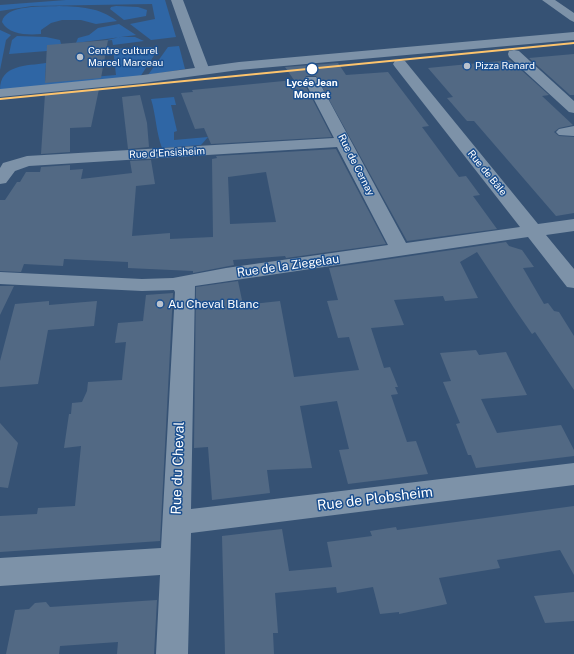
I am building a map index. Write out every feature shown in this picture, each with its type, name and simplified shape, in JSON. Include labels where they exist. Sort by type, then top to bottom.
[{"type":"street","points":[[177,0],[203,71]]},
{"type":"street","points":[[548,0],[563,0]]},
{"type":"street","points":[[548,0],[574,18]]},
{"type":"street","points":[[267,77],[395,58],[574,36]]},
{"type":"street","points":[[0,93],[142,79],[203,71],[395,58],[514,54],[574,49]]},
{"type":"street","points":[[514,54],[574,109]]},
{"type":"street","name":"Rue de Bâle","points":[[395,58],[574,282]]},
{"type":"street","points":[[0,102],[236,80]]},
{"type":"street","name":"Rue de Cernay","points":[[311,80],[341,135],[342,142],[400,250]]},
{"type":"street","name":"Rue d'Ensisheim","points":[[0,179],[9,167],[27,160],[173,153],[342,142]]},
{"type":"street","name":"Rue de la Ziegelau","points":[[0,278],[142,285],[184,282],[574,225]]},
{"type":"street","name":"Rue du Cheval","points":[[172,654],[185,292],[184,282]]},
{"type":"street","name":"Rue de Plobsheim","points":[[176,523],[574,474]]},
{"type":"street","points":[[0,572],[175,561]]},
{"type":"shaded area","points":[[66,0],[165,0],[176,37],[151,40],[130,24],[155,19],[152,4],[32,6],[0,11],[0,5]]},
{"type":"shaded area","points":[[59,6],[82,7],[96,10],[117,21],[96,24],[81,20],[62,20],[51,23],[41,30],[41,34],[14,32],[9,30],[2,22],[5,16],[18,9]]},
{"type":"shaded area","points":[[111,7],[138,7],[147,10],[146,16],[124,20],[110,9]]},
{"type":"shaded area","points":[[119,24],[136,35],[76,43],[78,38],[89,35],[98,28]]},
{"type":"shaded area","points":[[0,30],[11,35],[6,40],[0,70]]},
{"type":"shaded area","points":[[17,36],[46,37],[60,40],[61,44],[47,51],[9,54],[12,40]]},
{"type":"shaded area","points":[[120,37],[135,37],[144,41],[113,45],[112,40],[103,41]]},
{"type":"shaded area","points":[[179,46],[185,69],[148,75],[168,47]]},
{"type":"shaded area","points":[[151,47],[157,51],[140,77],[0,90],[1,81],[10,71],[23,66],[46,63],[45,81],[116,75],[113,49]]},
{"type":"shaded area","points":[[174,97],[176,105],[171,105],[177,131],[174,132],[174,140],[208,137],[201,145],[162,148],[158,136],[151,99]]},
{"type":"building","name":"Centre culturel Marcel Marceau","points":[[108,40],[101,78],[45,83],[47,45]]},
{"type":"building","points":[[574,54],[574,95],[570,95],[529,58]]},
{"type":"building","points":[[510,60],[549,95],[542,96],[573,125],[559,128],[554,132],[559,136],[574,137],[574,213],[556,216],[474,121],[467,121],[447,98],[453,97],[428,68]]},
{"type":"building","points":[[338,63],[346,75],[388,72],[429,126],[422,127],[459,177],[466,176],[480,195],[473,196],[497,229],[407,241],[316,76],[306,76],[303,81],[332,137],[211,144],[204,128],[195,129],[181,93],[193,92],[192,90],[294,80],[285,67]]},
{"type":"building","points":[[99,89],[91,127],[70,128],[70,152],[41,154],[45,94]]},
{"type":"building","points":[[140,95],[147,123],[149,147],[128,149],[122,97]]},
{"type":"building","points":[[336,149],[386,244],[286,258],[285,256],[233,260],[234,265],[193,273],[193,271],[128,268],[128,262],[64,259],[63,266],[24,264],[21,272],[0,271],[0,200],[5,200],[26,172],[40,172],[41,167],[70,165],[70,170],[83,169],[81,179],[132,173],[130,161],[151,160],[155,184],[136,186],[132,236],[170,233],[170,239],[213,237],[212,159],[217,158],[216,156]],"holes":[[[266,172],[276,222],[230,224],[228,177]]]},
{"type":"building","points":[[506,242],[509,246],[522,250],[534,267],[523,268],[544,304],[548,303],[554,311],[559,312],[574,336],[574,390],[535,332],[532,334],[477,252],[460,262],[478,298],[445,301],[443,296],[394,300],[404,325],[371,328],[384,368],[390,367],[398,387],[395,387],[398,394],[391,395],[407,442],[416,441],[428,474],[348,484],[339,450],[349,449],[337,401],[300,406],[312,468],[267,470],[270,493],[212,500],[208,447],[194,448],[196,287],[238,281],[243,305],[280,301],[294,377],[359,370],[349,337],[338,338],[327,301],[338,300],[329,268]]},
{"type":"building","points":[[0,286],[14,286],[0,315]]},
{"type":"building","points":[[173,293],[160,541],[0,552],[0,516],[37,514],[38,508],[75,506],[81,446],[64,448],[72,403],[82,402],[87,391],[88,382],[122,380],[126,342],[115,343],[118,323],[143,321],[146,295]]},
{"type":"building","points":[[49,301],[49,305],[97,301],[94,326],[48,330],[38,384],[0,387],[0,361],[15,304]]},
{"type":"building","points":[[476,350],[479,355],[506,352],[527,395],[481,399],[497,433],[561,425],[574,450],[574,456],[476,468],[471,455],[468,455],[456,424],[460,423],[443,382],[451,381],[440,353]]},
{"type":"building","points":[[0,423],[18,443],[8,488],[0,487]]},
{"type":"building","points":[[574,506],[574,575],[560,550],[497,560],[500,568],[439,578],[447,604],[399,614],[399,612],[380,614],[373,587],[337,593],[336,587],[275,593],[278,633],[273,633],[274,654],[225,654],[222,536],[282,529],[289,571],[332,567],[327,542],[372,536],[370,531],[396,527],[397,530]]},
{"type":"building","points":[[574,592],[574,621],[545,623],[534,596]]},
{"type":"building","points":[[157,600],[154,654],[117,654],[118,642],[60,646],[59,654],[6,654],[15,610],[29,609],[35,603],[46,602],[50,607]]},
{"type":"transit line","points":[[0,99],[574,43]]},
{"type":"place","name":"Centre culturel Marcel Marceau","points":[[80,57]]},
{"type":"place","name":"Pizza Renard","points":[[467,66]]},
{"type":"place","name":"Lycée Jean Monnet","points":[[312,69]]},
{"type":"place","name":"Au Cheval Blanc","points":[[160,304]]}]
